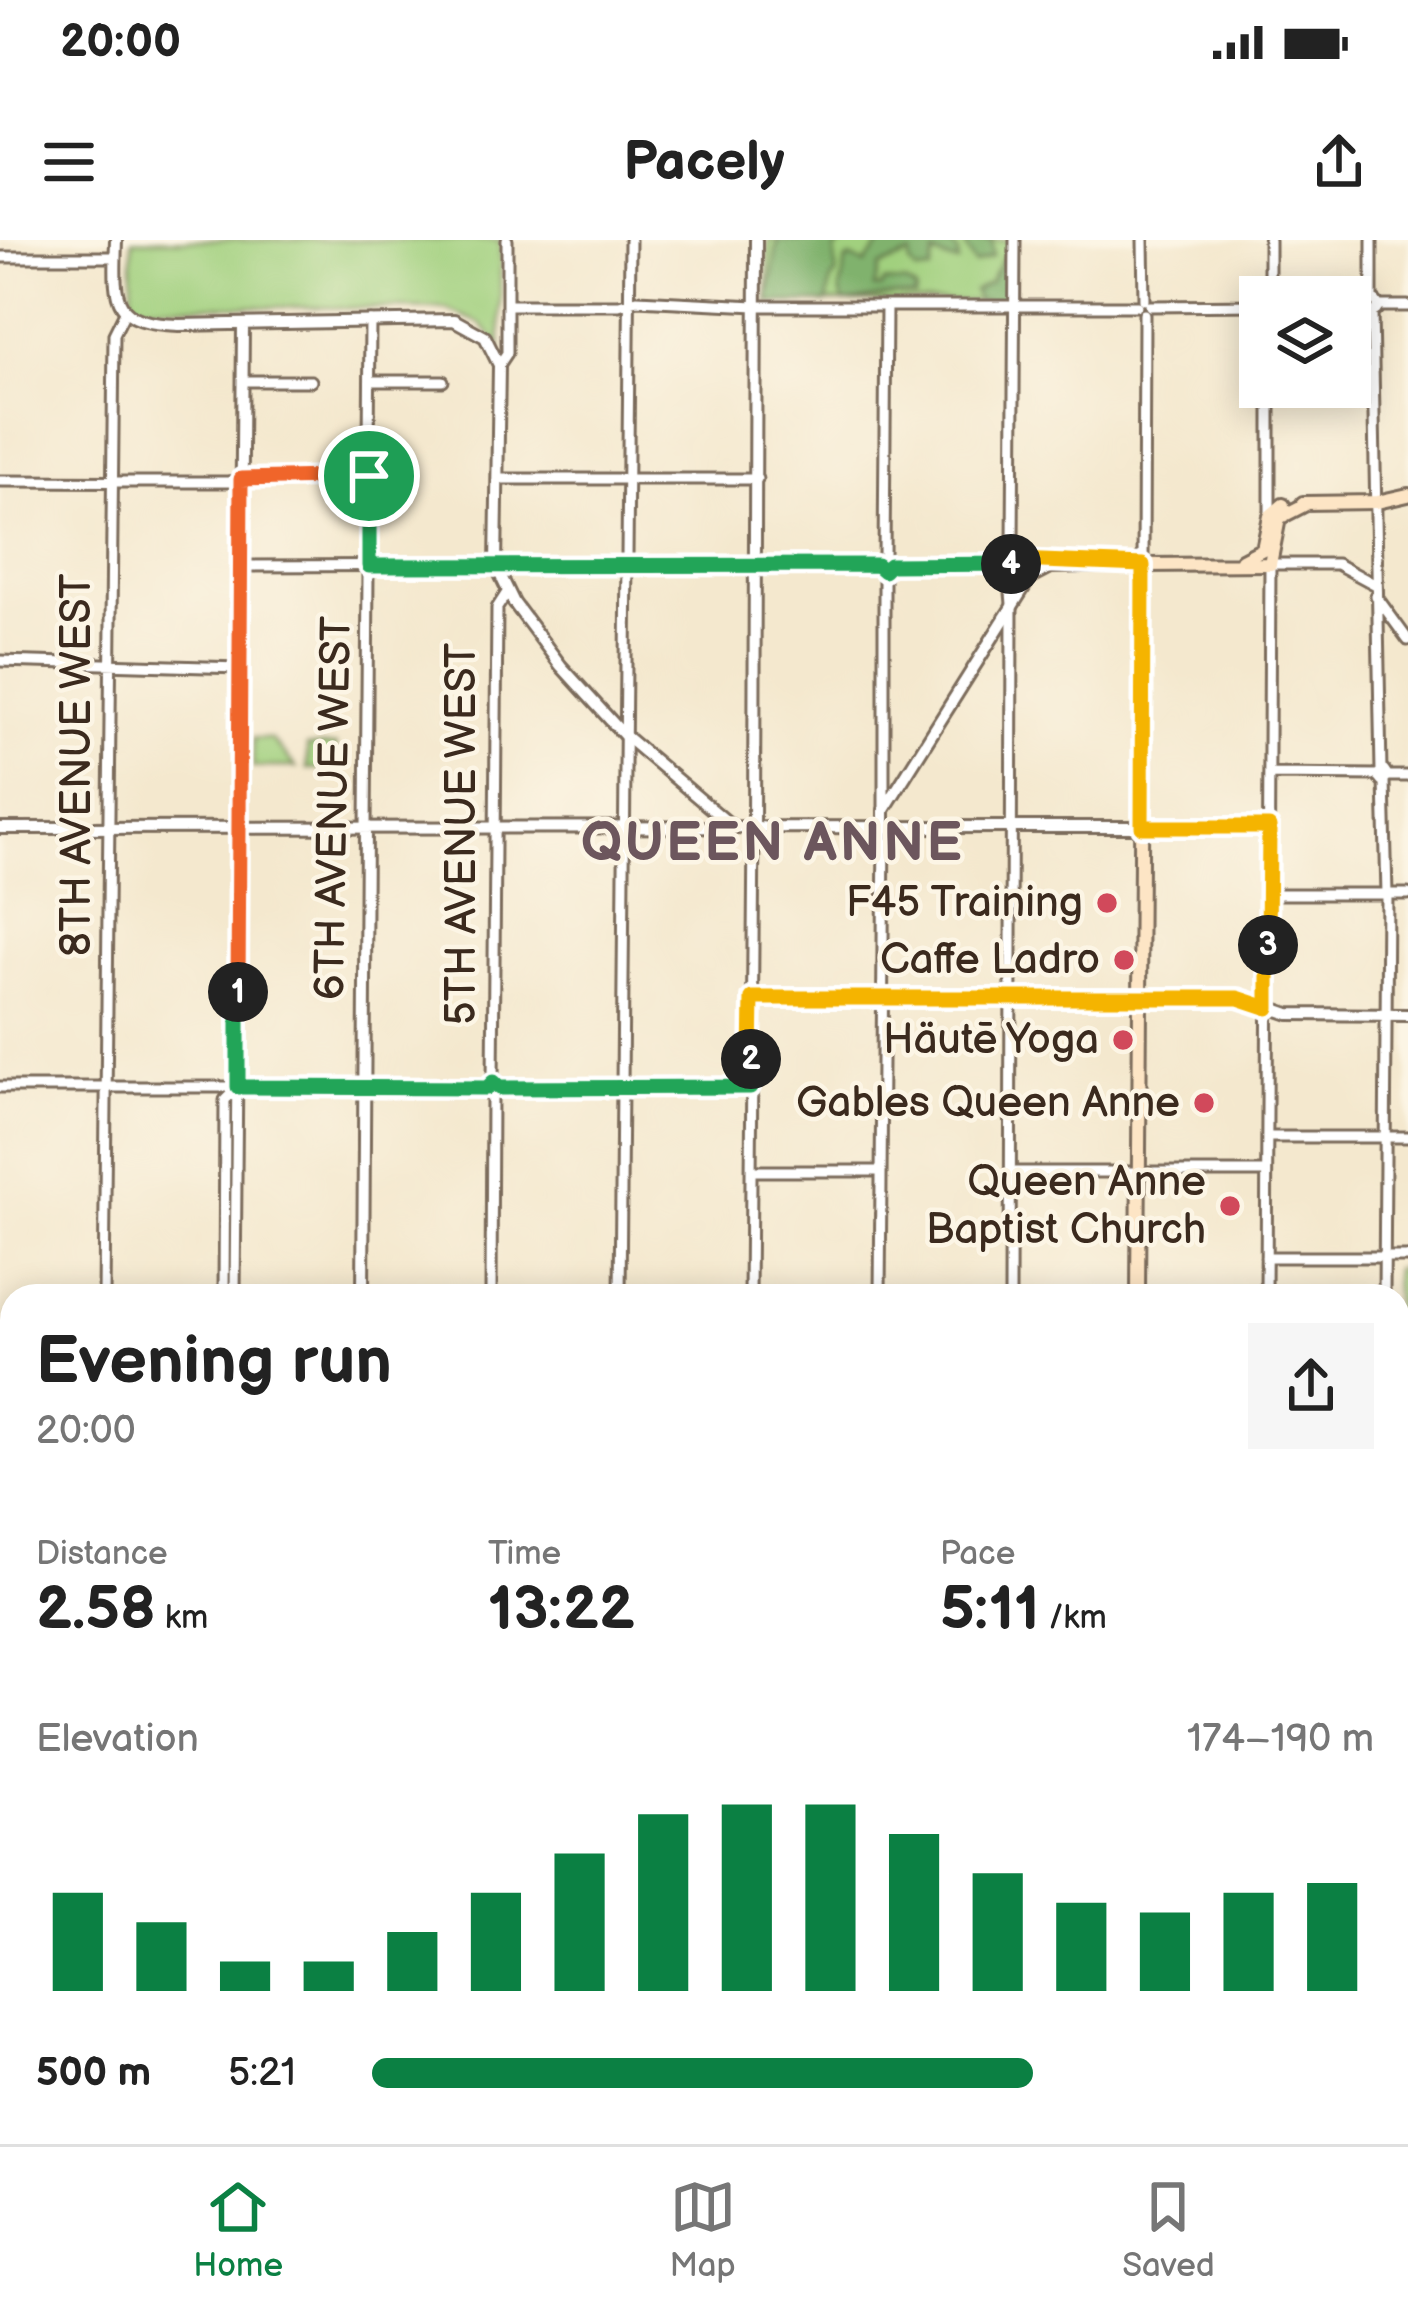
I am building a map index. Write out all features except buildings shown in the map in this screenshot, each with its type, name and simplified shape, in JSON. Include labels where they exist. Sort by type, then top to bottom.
[{"type":"main road","points":[[1223,564],[1259,554],[1270,516],[1285,505],[1377,502],[1408,494]]},
{"type":"main road","points":[[1138,1284],[1143,565],[1270,564],[1279,518],[1308,503]]},
{"type":"street","name":"8TH AVENUE WEST","points":[[104,1284],[115,334],[125,312],[117,295],[116,240]]},
{"type":"street","points":[[499,365],[507,353],[507,240]]},
{"type":"street","points":[[620,1284],[630,240]]},
{"type":"street","points":[[750,1284],[756,240]]},
{"type":"street","points":[[1010,1284],[1009,599],[1015,240]]},
{"type":"street","points":[[884,810],[1012,604],[1039,572],[1143,565],[1143,240]]},
{"type":"street","points":[[1269,240],[1269,276]]},
{"type":"street","points":[[1372,240],[1375,590],[1387,894],[1384,1284]]},
{"type":"street","points":[[0,256],[115,257]]},
{"type":"street","points":[[507,305],[1239,305]]},
{"type":"street","points":[[880,1284],[886,306]]},
{"type":"street","points":[[1372,306],[1408,306]]},
{"type":"street","points":[[125,312],[150,324],[465,323],[485,337],[499,365],[496,566],[508,591],[561,666],[624,735],[733,827]]},
{"type":"street","name":"6TH AVENUE WEST","points":[[363,1284],[370,321]]},
{"type":"street","points":[[235,1284],[243,324]]},
{"type":"street","points":[[243,381],[311,381]]},
{"type":"street","points":[[370,381],[443,381]]},
{"type":"street","points":[[1270,408],[1270,516]]},
{"type":"street","points":[[0,481],[369,476]]},
{"type":"street","points":[[498,479],[757,479]]},
{"type":"street","points":[[241,566],[757,566],[1011,564],[1017,560],[1093,565]]},
{"type":"street","points":[[1266,1284],[1270,564],[1337,564],[1375,590],[1408,640]]},
{"type":"street","name":"5TH AVENUE WEST","points":[[491,1284],[497,608],[508,591]]},
{"type":"street","points":[[0,662],[240,668]]},
{"type":"street","points":[[1270,774],[1408,776]]},
{"type":"street","points":[[0,828],[1269,827]]},
{"type":"street","points":[[1268,894],[1408,894]]},
{"type":"street","points":[[752,998],[1238,998],[1283,1014],[1408,1015]]},
{"type":"street","points":[[0,1087],[750,1087]]},
{"type":"street","points":[[224,1284],[226,1100],[238,1087]]},
{"type":"street","points":[[1267,1138],[1408,1137]]},
{"type":"street","points":[[751,1171],[880,1171]]},
{"type":"street","points":[[1011,1172],[1266,1172]]},
{"type":"street","points":[[1266,1257],[1408,1257]]},
{"type":"green space","points":[[132,240],[500,240],[501,347],[480,323],[446,309],[132,305]]},
{"type":"green space","points":[[768,240],[1012,240],[1011,301],[768,303]]},
{"type":"green space","points":[[778,240],[851,240],[835,249],[836,275],[827,303],[768,303]]},
{"type":"green space","points":[[885,240],[946,240],[958,252],[958,263],[934,255],[931,271],[916,272],[911,255],[880,267],[874,288],[881,288],[884,282],[905,283],[916,290],[915,297],[894,295],[844,303],[840,291],[846,261],[851,258],[865,264]]},
{"type":"green space","points":[[967,240],[992,240],[993,256],[975,264]]},
{"type":"green space","points":[[1004,256],[1011,270],[1011,301],[978,301],[974,291],[990,282]]},
{"type":"green space","points":[[253,738],[271,739],[296,767],[253,767]]},
{"type":"green space","points":[[307,746],[336,746],[336,768],[307,769]]},
{"type":"green space","points":[[1394,1269],[1408,1269],[1408,1284],[1395,1284]]},
{"type":"place","name":"F45 Training","points":[[1107,903]]},
{"type":"place","name":"Caffe Ladro","points":[[1124,960]]},
{"type":"place","name":"Häutē Yoga","points":[[1123,1040]]},
{"type":"place","name":"Gables Queen Anne","points":[[1204,1103]]},
{"type":"place","name":"Queen Anne Baptist Church","points":[[1230,1206]]},
{"type":"district","name":"QUEEN ANNE","points":[[773,843]]},
{"type":"route","points":[[369,476],[369,566],[877,565],[884,571],[890,565],[1011,564],[1017,560],[1143,565],[1142,827],[1269,827],[1268,1008],[1238,998],[752,998],[750,1087],[499,1088],[493,1082],[487,1088],[238,1087],[241,479],[369,476]]}]
